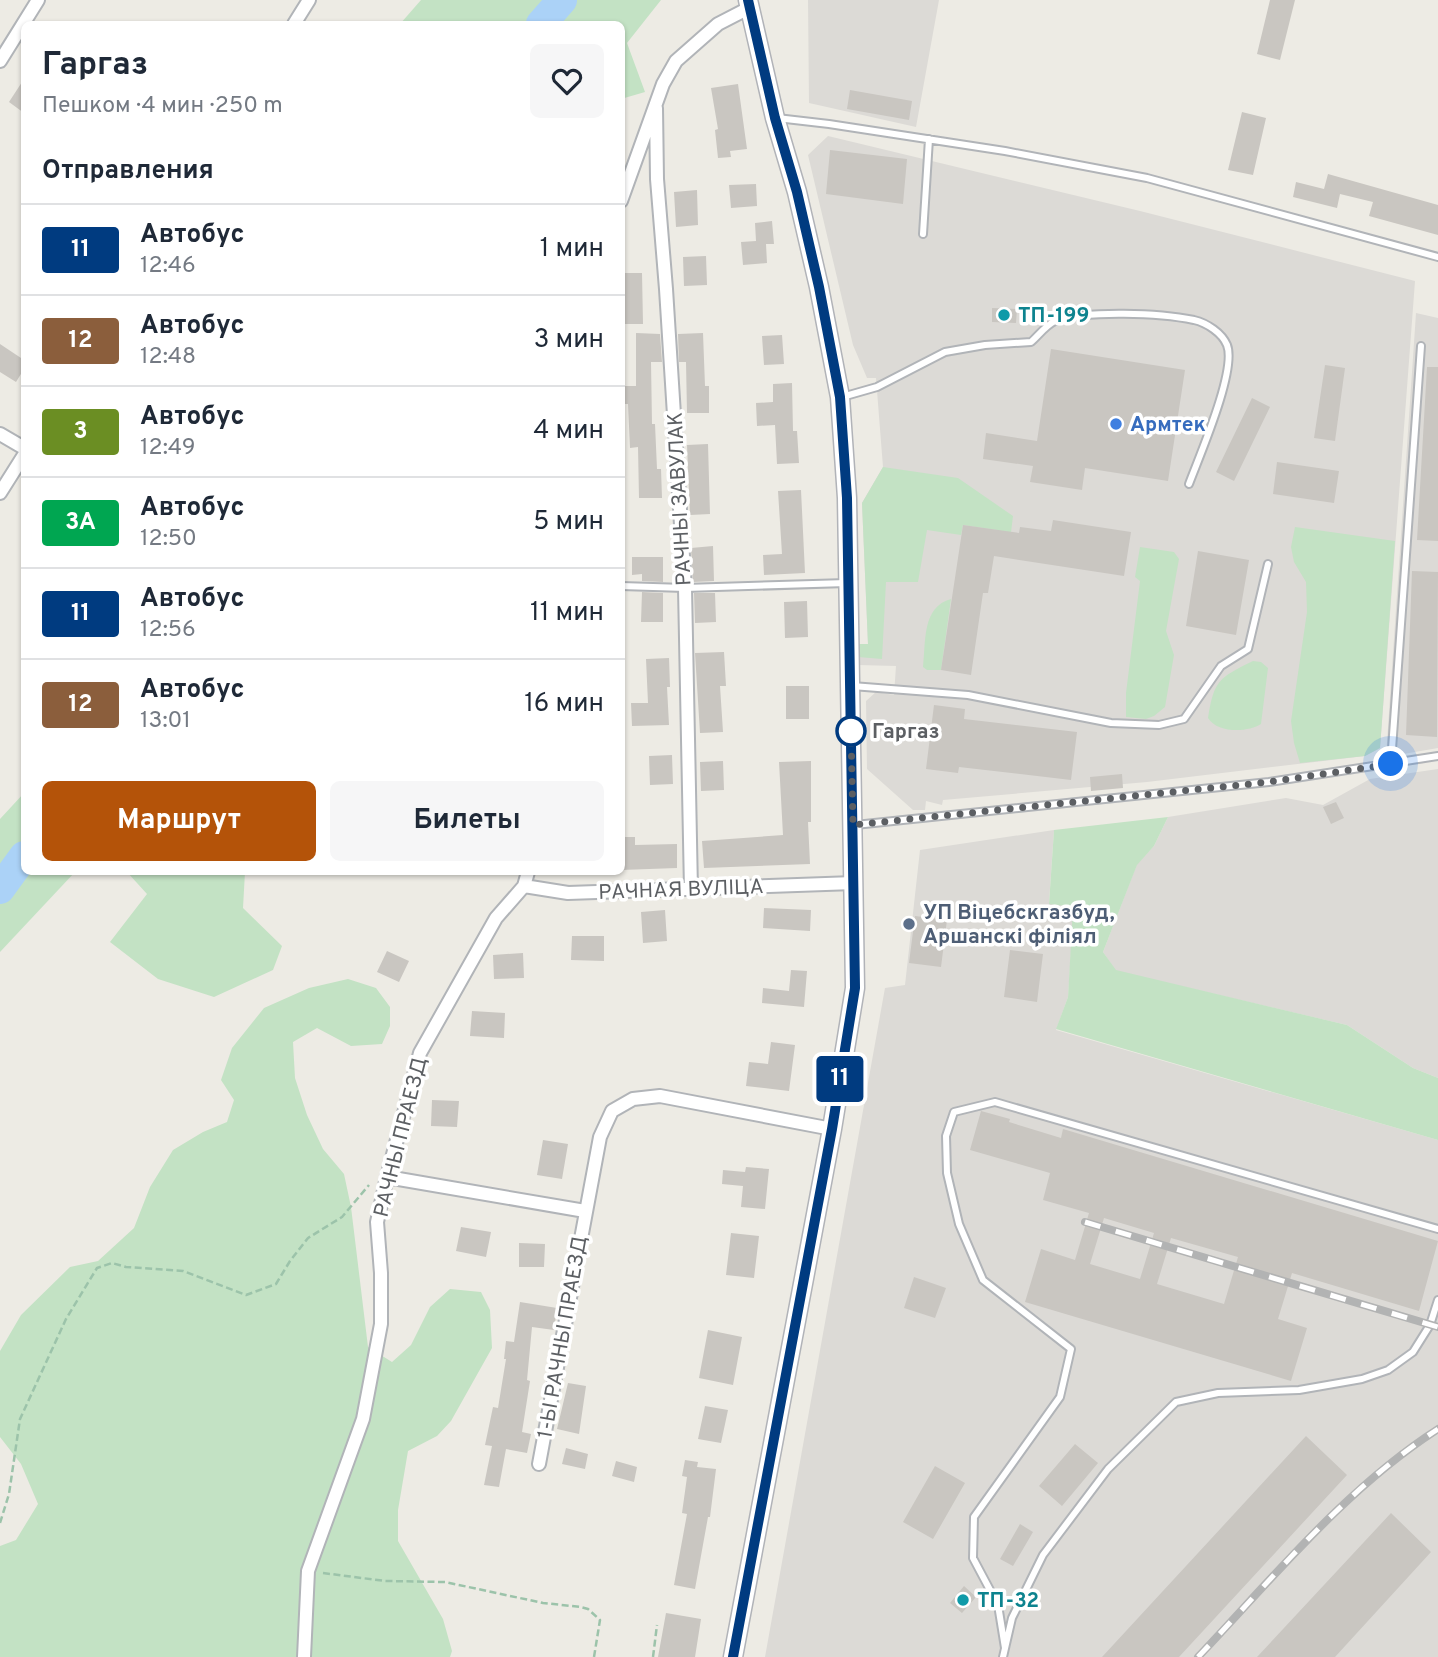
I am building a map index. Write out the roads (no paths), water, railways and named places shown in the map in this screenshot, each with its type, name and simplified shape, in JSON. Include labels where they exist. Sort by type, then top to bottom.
[{"type":"street","points":[[25,21],[38,0]]},
{"type":"street","points":[[295,21],[309,0]]},
{"type":"street","points":[[625,189],[663,84],[676,61],[718,24],[748,4],[775,118],[797,192],[840,397],[847,498],[855,988],[832,1129],[733,1657]]},
{"type":"street","points":[[0,61],[21,27]]},
{"type":"street","name":"РАЧНЫ ЗАВУЛАК","points":[[656,108],[657,179],[685,587],[691,890]]},
{"type":"street","points":[[0,433],[21,446]]},
{"type":"street","points":[[0,493],[21,460]]},
{"type":"street","points":[[524,886],[527,875]]},
{"type":"street","name":"РАЧНАЯ ВУЛІЦА","points":[[524,886],[568,893],[854,883]]},
{"type":"street","name":"РАЧНЫ ПРАЕЗД","points":[[304,1657],[308,1571],[363,1419],[381,1324],[377,1222],[420,1053],[496,918],[524,886]]},
{"type":"street","name":"1-Ы РАЧНЫ ПРАЕЗД","points":[[539,1464],[600,1137],[612,1111],[633,1098],[660,1096],[832,1129]]},
{"type":"street","name":"1-Ы РАЧНЫ ПРАЕЗД","points":[[387,1177],[585,1211]]},
{"type":"lane","points":[[775,118],[929,139],[1147,178],[1438,257]]},
{"type":"lane","points":[[923,234],[929,139]]},
{"type":"lane","points":[[840,397],[877,387],[945,352],[985,345],[1031,342],[1051,322],[1079,315],[1156,316],[1196,320],[1217,331],[1228,346],[1227,378],[1189,484]]},
{"type":"lane","points":[[1391,764],[1421,346]]},
{"type":"lane","points":[[850,685],[968,695],[1111,723],[1159,725],[1184,719],[1221,666],[1248,649],[1268,564]]},
{"type":"lane","points":[[625,586],[849,583]]},
{"type":"lane","points":[[853,825],[1269,782],[1438,756]]},
{"type":"lane","points":[[1005,1648],[998,1605],[973,1558],[974,1517],[1060,1398],[1071,1349],[983,1280],[958,1224],[947,1173],[946,1136],[954,1112],[995,1102],[1438,1229]]},
{"type":"lane","points":[[1003,1657],[1012,1618],[1044,1555],[1108,1469],[1176,1402],[1218,1393],[1299,1390],[1362,1380],[1388,1370],[1413,1352],[1430,1325],[1438,1300]]},
{"type":"waterway","points":[[544,21],[562,0]]},
{"type":"waterway","points":[[0,889],[21,860]]},
{"type":"railway","points":[[1085,1222],[1438,1327]]},
{"type":"railway","points":[[1198,1657],[1341,1506],[1404,1452],[1438,1429]]},
{"type":"place","name":"ТП-199","points":[[1004,315]]},
{"type":"place","name":"Армтек","points":[[1116,424]]},
{"type":"place","name":"Гаргаз","points":[[851,731]]},
{"type":"place","name":"УП Віцебскгазбуд, Аршанскі філіял","points":[[909,924]]},
{"type":"place","name":"ТП-32","points":[[963,1600]]}]
